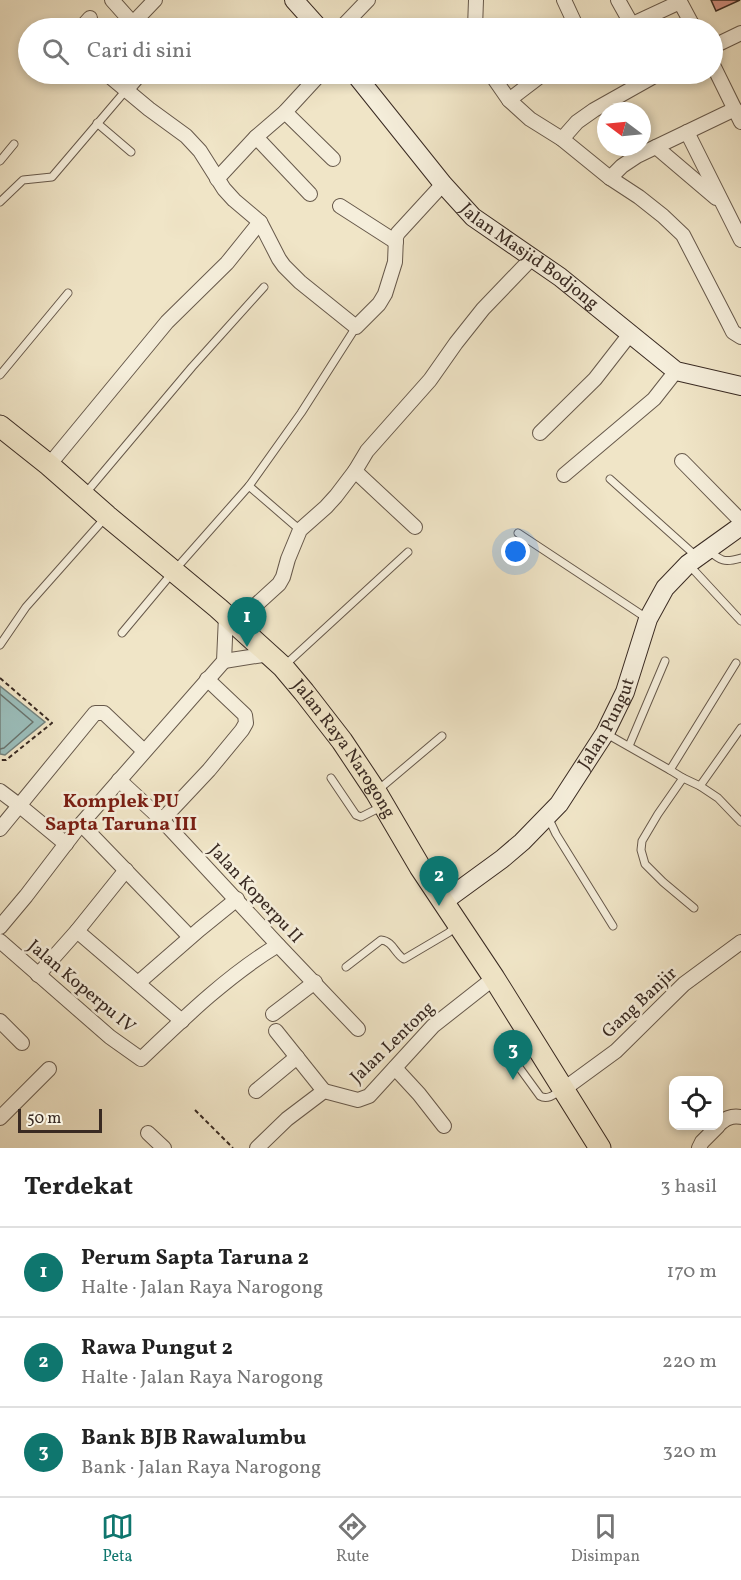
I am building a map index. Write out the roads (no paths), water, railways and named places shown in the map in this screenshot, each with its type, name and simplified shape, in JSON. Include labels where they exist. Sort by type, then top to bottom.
[{"type":"main road","name":"Jalan Raya Narogong","points":[[0,426],[49,465],[276,660],[342,741],[600,1148]]},
{"type":"street","points":[[112,0],[128,18]]},
{"type":"street","points":[[141,18],[154,0]]},
{"type":"street","points":[[294,0],[310,18]]},
{"type":"street","points":[[351,18],[368,0]]},
{"type":"street","points":[[475,18],[476,0]]},
{"type":"street","points":[[564,0],[572,18]]},
{"type":"street","points":[[618,0],[625,18]]},
{"type":"street","points":[[646,18],[679,1],[688,18]]},
{"type":"street","points":[[723,42],[741,33]]},
{"type":"street","points":[[120,84],[149,109],[186,136],[200,151],[217,179],[234,200],[260,222],[279,259],[292,275],[356,327],[386,294],[395,262],[398,232],[443,184]]},
{"type":"street","points":[[127,89],[131,84]]},
{"type":"street","points":[[217,179],[311,84]]},
{"type":"street","name":"Jalan Masjid Bodjong","points":[[363,84],[443,184],[473,217],[560,277],[676,371],[741,386]]},
{"type":"street","points":[[498,84],[509,100],[530,119],[562,139],[678,228],[733,332],[741,337]]},
{"type":"street","points":[[509,100],[530,84]]},
{"type":"street","points":[[562,139],[577,122],[594,110],[640,84]]},
{"type":"street","points":[[610,178],[637,156],[687,132],[738,115],[722,84]]},
{"type":"street","points":[[285,112],[333,159]]},
{"type":"street","points":[[687,132],[741,240]]},
{"type":"street","points":[[256,137],[310,194]]},
{"type":"street","points":[[656,147],[721,202]]},
{"type":"street","points":[[340,206],[396,242]]},
{"type":"street","points":[[49,465],[167,322],[227,263],[260,222]]},
{"type":"street","points":[[0,927],[81,824],[224,661],[231,620],[279,584],[300,530],[326,507],[355,471],[367,451],[430,380],[483,309],[532,258]]},
{"type":"street","points":[[540,433],[595,379],[630,334]]},
{"type":"street","points":[[564,475],[654,399],[676,371]]},
{"type":"street","points":[[682,460],[741,521]]},
{"type":"street","points":[[355,471],[416,527]]},
{"type":"street","name":"Jalan Pungut","points":[[443,902],[502,859],[559,804],[605,733],[625,692],[648,619],[665,588],[698,557],[741,526]]},
{"type":"street","points":[[224,661],[276,660]]},
{"type":"street","points":[[162,820],[209,770],[246,723],[245,715],[207,679]]},
{"type":"street","points":[[0,829],[95,713],[104,713],[144,751]]},
{"type":"street","name":"Jalan Koperpu II","points":[[119,780],[162,820],[358,1029]]},
{"type":"street","points":[[0,791],[66,844]]},
{"type":"street","points":[[81,824],[190,937]]},
{"type":"street","points":[[38,975],[126,870]]},
{"type":"street","points":[[138,983],[237,899]]},
{"type":"street","points":[[77,931],[182,1021],[227,981],[278,945]]},
{"type":"street","name":"Jalan Koperpu IV","points":[[0,941],[110,1037],[141,1059],[182,1021]]},
{"type":"street","name":"Gang Banjir","points":[[564,1089],[616,1051],[684,984],[741,942]]},
{"type":"street","name":"Jalan Lentong","points":[[324,1091],[358,1100],[369,1095],[433,1026],[494,978]]},
{"type":"street","points":[[273,1014],[315,982]]},
{"type":"street","points":[[0,1021],[22,1043]]},
{"type":"street","points":[[257,1148],[286,1119],[324,1091],[276,1031]]},
{"type":"street","points":[[256,1091],[297,1057]]},
{"type":"street","points":[[394,1068],[419,1094],[444,1126]]},
{"type":"street","points":[[0,1118],[49,1069]]},
{"type":"street","points":[[723,1121],[732,1116],[741,1117]]},
{"type":"street","points":[[699,1148],[713,1130]]},
{"type":"street","points":[[148,1133],[164,1148]]},
{"type":"lane","points":[[0,202],[23,180],[52,177],[127,89]]},
{"type":"lane","points":[[97,123],[131,152]]},
{"type":"lane","points":[[0,161],[14,144]]},
{"type":"lane","points":[[83,496],[192,367],[264,287]]},
{"type":"lane","points":[[0,375],[68,293]]},
{"type":"lane","points":[[122,633],[249,486],[301,413],[356,327]]},
{"type":"lane","points":[[610,479],[698,557],[741,621]]},
{"type":"lane","points":[[249,486],[300,530]]},
{"type":"lane","points":[[0,645],[26,607],[106,516]]},
{"type":"lane","points":[[518,533],[648,619]]},
{"type":"lane","points":[[276,660],[408,552]]},
{"type":"lane","points":[[698,557],[729,562],[741,558]]},
{"type":"lane","points":[[629,746],[665,661]]},
{"type":"lane","points":[[670,770],[736,663]]},
{"type":"lane","points":[[700,786],[741,728]]},
{"type":"lane","points":[[605,733],[700,786],[718,798],[741,822]]},
{"type":"lane","points":[[331,778],[356,815],[361,817],[442,736]]},
{"type":"lane","points":[[683,778],[642,841],[641,850],[645,864],[694,908]]},
{"type":"lane","points":[[548,815],[556,834],[613,926]]},
{"type":"lane","points":[[346,967],[381,940],[389,942],[400,958],[404,959],[459,924]]},
{"type":"lane","points":[[505,1048],[542,1098],[564,1089]]},
{"type":"water","points":[[0,686],[45,722],[5,755],[0,754]]},
{"type":"place","name":"Perum Sapta Taruna 2","points":[[247,647]]},
{"type":"place","name":"Rawa Pungut 2","points":[[439,906]]},
{"type":"place","name":"Bank BJB Rawalumbu","points":[[513,1080]]},
{"type":"district","name":"Komplek PU Sapta Taruna III","points":[[121,814]]}]
